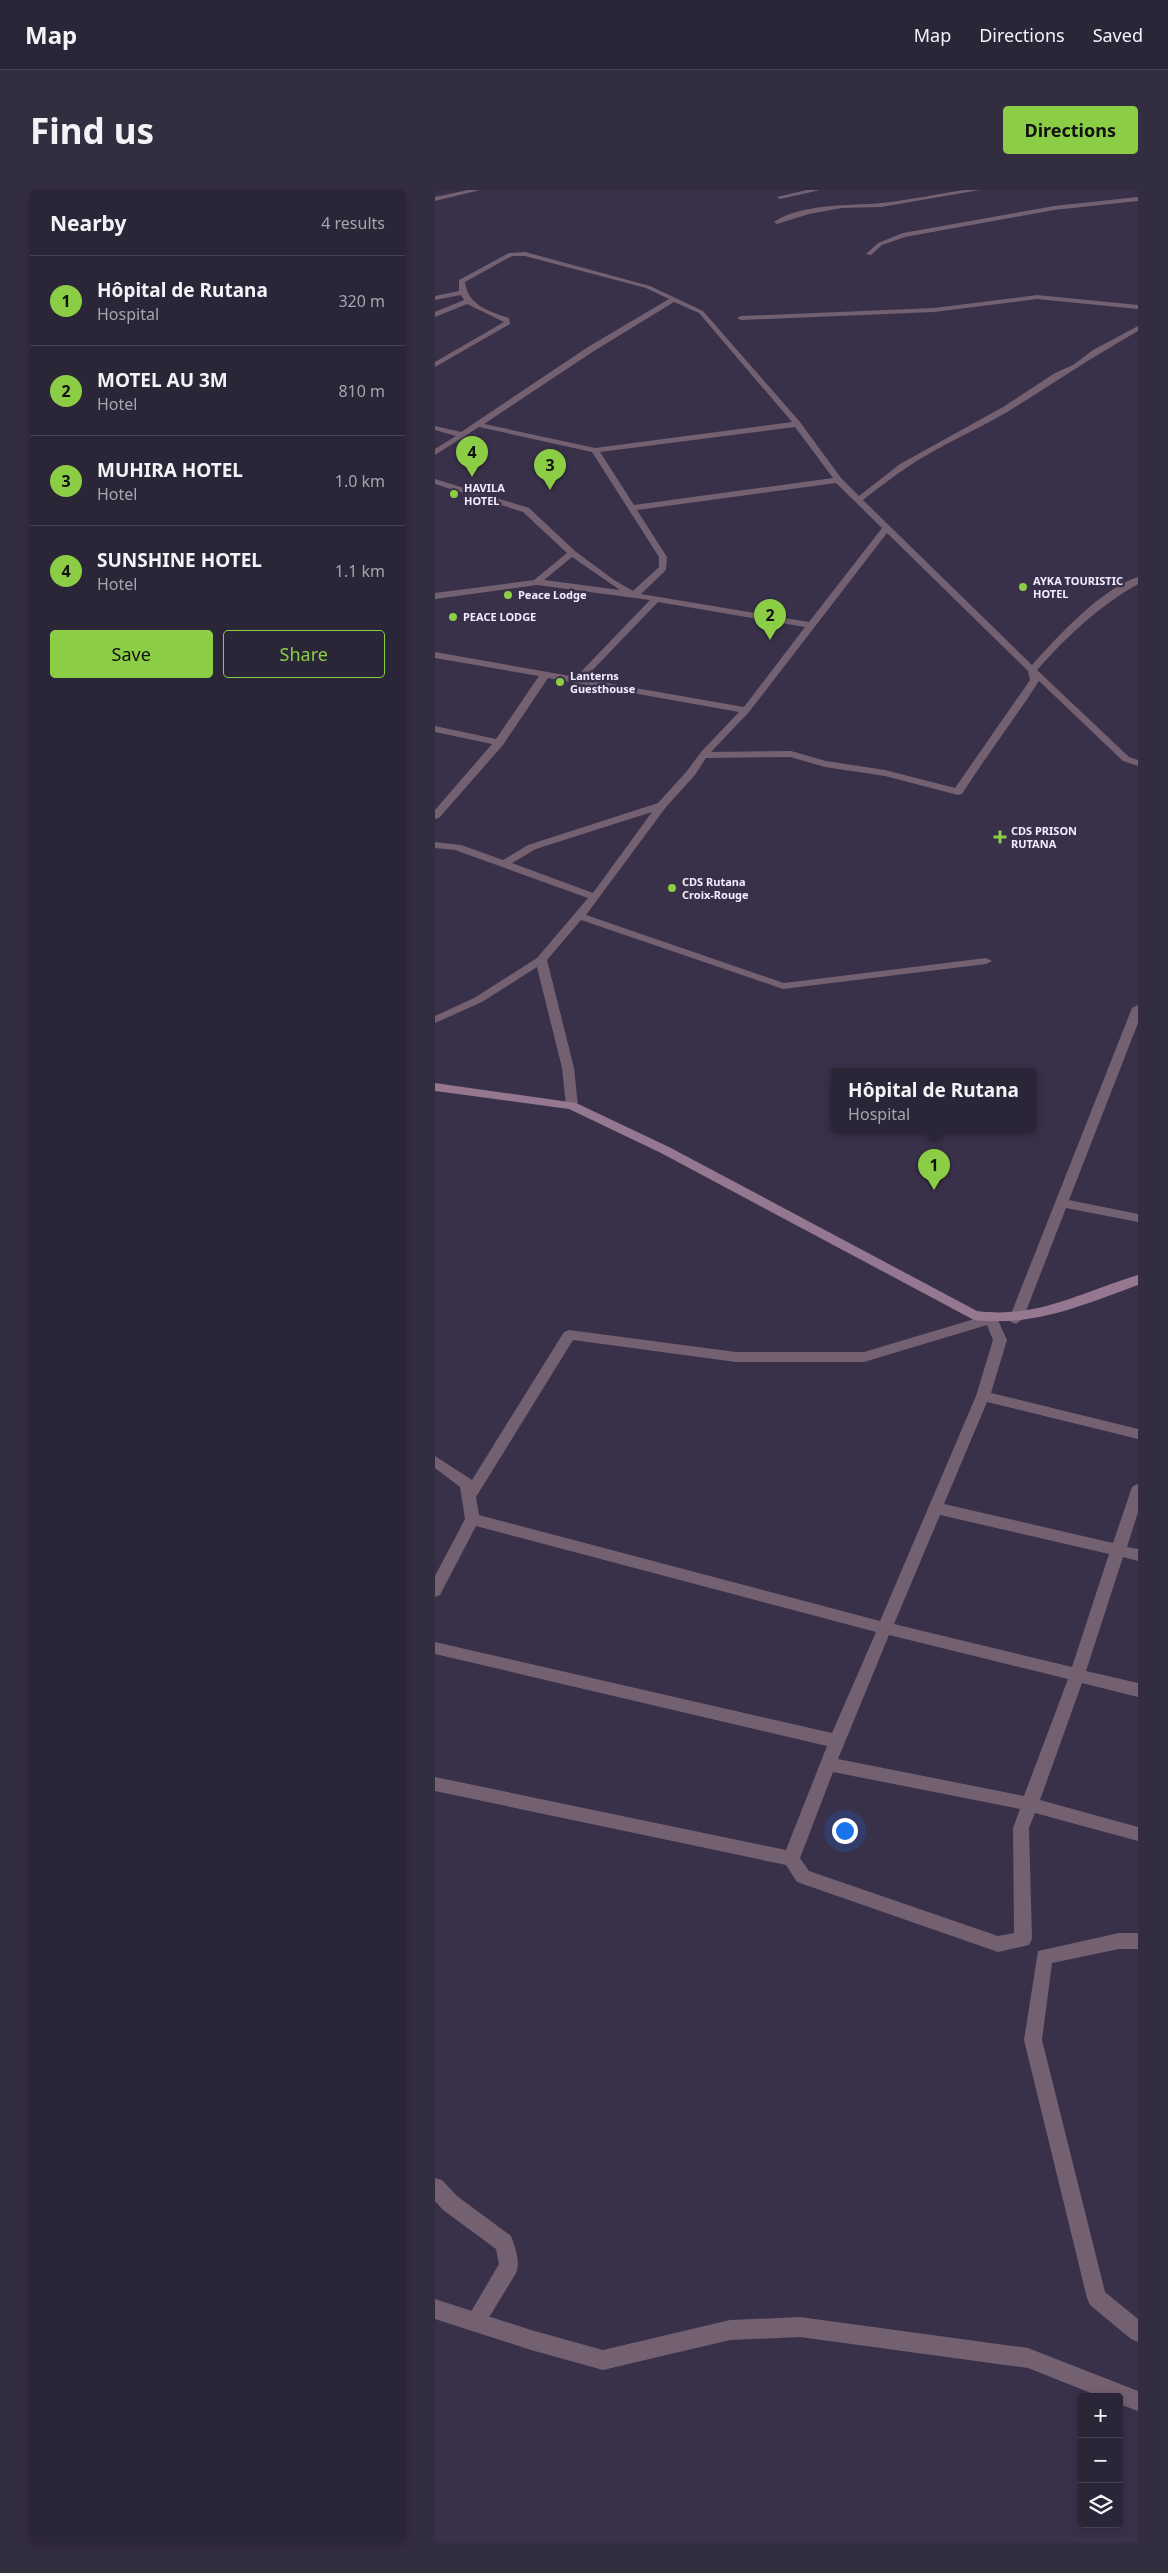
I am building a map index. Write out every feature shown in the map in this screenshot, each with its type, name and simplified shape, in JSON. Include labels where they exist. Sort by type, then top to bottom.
[{"type":"main road","points":[[435,1087],[572,1106],[665,1150],[974,1315],[991,1319],[1016,1319],[1138,1280]]},
{"type":"street","points":[[435,199],[477,190]]},
{"type":"street","points":[[780,197],[817,190]]},
{"type":"street","points":[[777,222],[807,212],[842,206],[881,205],[977,190]]},
{"type":"street","points":[[869,254],[879,244],[903,235],[1054,208],[1138,199]]},
{"type":"street","points":[[435,365],[508,323],[507,319],[477,308],[468,302],[461,293],[461,281],[511,254],[517,253],[585,268],[648,287],[701,312],[797,424],[838,480],[1032,670],[1126,758],[1138,772]]},
{"type":"street","points":[[435,298],[461,293]]},
{"type":"street","points":[[741,318],[934,310],[1031,297],[1065,298],[1138,307]]},
{"type":"street","points":[[435,453],[591,350],[673,300]]},
{"type":"street","points":[[435,315],[468,302]]},
{"type":"street","points":[[858,500],[903,466],[1007,409],[1058,375],[1076,367],[1096,352],[1138,328]]},
{"type":"street","points":[[479,425],[595,450],[662,443],[797,424]]},
{"type":"street","points":[[435,428],[462,435]]},
{"type":"street","points":[[595,450],[663,557],[663,568],[634,595]]},
{"type":"street","points":[[631,508],[838,480]]},
{"type":"street","points":[[435,481],[526,510],[572,552],[611,582],[634,595]]},
{"type":"street","points":[[435,1020],[478,1000],[541,960],[595,897],[662,805],[691,773],[704,755],[746,710],[809,625],[886,528]]},
{"type":"street","points":[[537,582],[572,552]]},
{"type":"street","points":[[1032,670],[1059,639],[1109,595],[1138,580]]},
{"type":"street","points":[[435,596],[537,582],[634,595],[809,625]]},
{"type":"street","points":[[577,681],[655,600]]},
{"type":"street","points":[[435,655],[545,676],[746,710]]},
{"type":"street","points":[[704,755],[791,754],[825,764],[885,773],[958,792],[970,771],[1005,726],[1035,680],[1032,670]]},
{"type":"street","points":[[435,816],[468,783],[500,743],[545,676]]},
{"type":"street","points":[[435,729],[500,743]]},
{"type":"street","points":[[1126,758],[1138,763]]},
{"type":"street","points":[[504,864],[532,847],[662,805]]},
{"type":"street","points":[[435,844],[457,847],[595,897]]},
{"type":"street","points":[[579,916],[783,986],[986,960]]},
{"type":"street","points":[[541,960],[568,1068],[572,1106]]},
{"type":"street","points":[[1016,1319],[1138,1008]]},
{"type":"street","points":[[1061,1203],[1138,1218]]},
{"type":"street","points":[[469,1496],[569,1335],[736,1358],[864,1358],[991,1319],[1000,1340],[983,1396],[837,1741],[791,1859]]},
{"type":"street","points":[[983,1396],[1138,1434]]},
{"type":"street","points":[[435,1461],[467,1484],[472,1519],[435,1592]]},
{"type":"street","points":[[435,1784],[791,1859],[803,1877],[998,1944],[1023,1939],[1021,1828],[1077,1675],[1138,1490]]},
{"type":"street","points":[[936,1508],[1138,1555]]},
{"type":"street","points":[[472,1519],[885,1628],[1138,1690]]},
{"type":"street","points":[[435,1648],[837,1741]]},
{"type":"street","points":[[828,1764],[1029,1804],[1132,1834],[1138,1834]]},
{"type":"street","points":[[1138,1941],[1119,1941],[1044,1957],[1033,2040],[1097,2298],[1138,2332]]},
{"type":"street","points":[[435,2187],[450,2203],[504,2243],[509,2266],[475,2322]]},
{"type":"street","points":[[435,2309],[603,2360],[730,2330],[800,2327],[1028,2358],[1138,2401]]},
{"type":"place","name":"SUNSHINE HOTEL","points":[[472,477]]},
{"type":"place","name":"MUHIRA HOTEL","points":[[550,490]]},
{"type":"place","name":"HAVILA HOTEL","points":[[454,494]]},
{"type":"place","name":"AYKA TOURISTIC HOTEL","points":[[1023,587]]},
{"type":"place","name":"Peace Lodge","points":[[508,595]]},
{"type":"place","name":"PEACE LODGE","points":[[453,617]]},
{"type":"place","name":"MOTEL AU 3M","points":[[770,640]]},
{"type":"place","name":"Lanterns Guesthouse","points":[[560,682]]},
{"type":"place","name":"CDS PRISON RUTANA","points":[[1000,837]]},
{"type":"place","name":"CDS Rutana Croix-Rouge","points":[[672,888]]},
{"type":"place","name":"Hôpital de Rutana","points":[[934,1190]]}]
